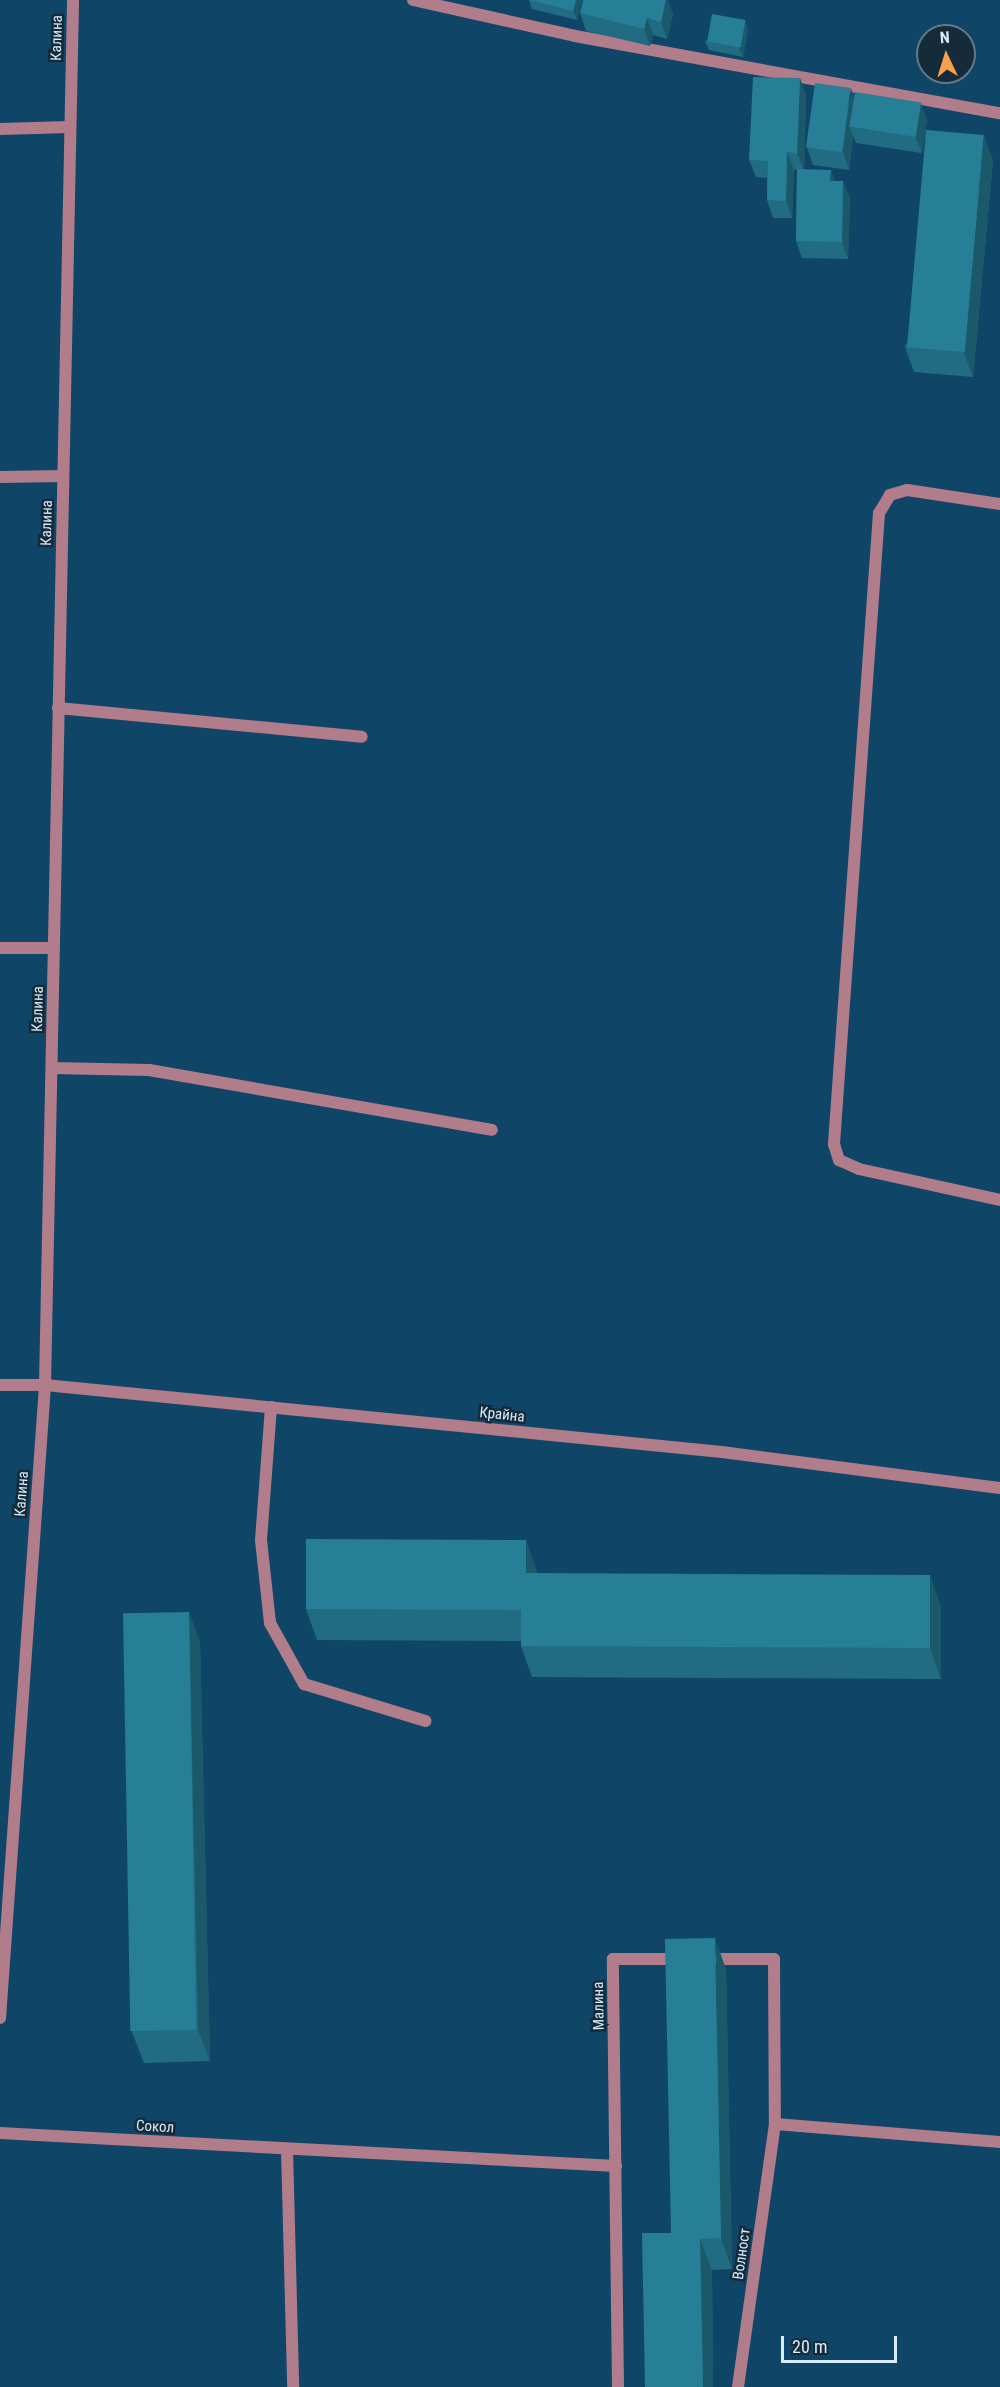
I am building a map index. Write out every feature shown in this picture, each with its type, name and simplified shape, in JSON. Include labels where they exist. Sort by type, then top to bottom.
[{"type":"street","name":"Калина","points":[[0,2018],[45,1385],[73,0]]},
{"type":"street","points":[[413,0],[575,36],[1000,114]]},
{"type":"street","points":[[0,129],[70,128]]},
{"type":"street","points":[[0,477],[63,476]]},
{"type":"street","points":[[1000,504],[907,490],[890,495],[879,513],[834,1144],[839,1160],[859,1169],[1000,1200]]},
{"type":"street","points":[[58,708],[362,737]]},
{"type":"street","points":[[0,948],[54,948]]},
{"type":"street","points":[[52,1068],[149,1070],[492,1130]]},
{"type":"street","name":"Крайна","points":[[0,1385],[45,1385],[722,1452],[1000,1488]]},
{"type":"street","points":[[271,1407],[261,1540],[270,1623],[304,1684],[426,1721]]},
{"type":"street","name":"Малина","points":[[618,2387],[613,1959],[774,1959],[775,2124]]},
{"type":"street","points":[[775,2124],[1000,2142]]},
{"type":"street","name":"Волност","points":[[738,2387],[775,2124]]},
{"type":"street","name":"Сокол","points":[[0,2133],[616,2166]]},
{"type":"street","points":[[287,2150],[293,2387]]},
{"type":"building","points":[[529,0],[576,0],[573,11]]},
{"type":"building","points":[[583,0],[666,0],[661,22],[647,18],[644,29],[580,13]]},
{"type":"building","points":[[712,14],[745,20],[741,47],[707,42]]},
{"type":"building","points":[[753,77],[800,78],[797,153],[787,152],[786,201],[767,200],[768,161],[749,160]]},
{"type":"building","points":[[815,83],[851,88],[842,152],[806,147]]},
{"type":"building","points":[[855,92],[921,102],[916,137],[850,127]]},
{"type":"building","points":[[926,130],[984,135],[965,352],[907,347]]},
{"type":"building","points":[[797,169],[831,170],[830,181],[843,181],[842,242],[796,241]]},
{"type":"building","points":[[306,1539],[526,1540],[526,1573],[930,1575],[930,1648],[521,1646],[521,1610],[306,1609]]},
{"type":"building","points":[[189,1612],[196,2030],[130,2031],[123,1613]]},
{"type":"building","points":[[715,1938],[721,2238],[700,2239],[703,2387],[645,2387],[642,2233],[671,2233],[665,1939]]}]
